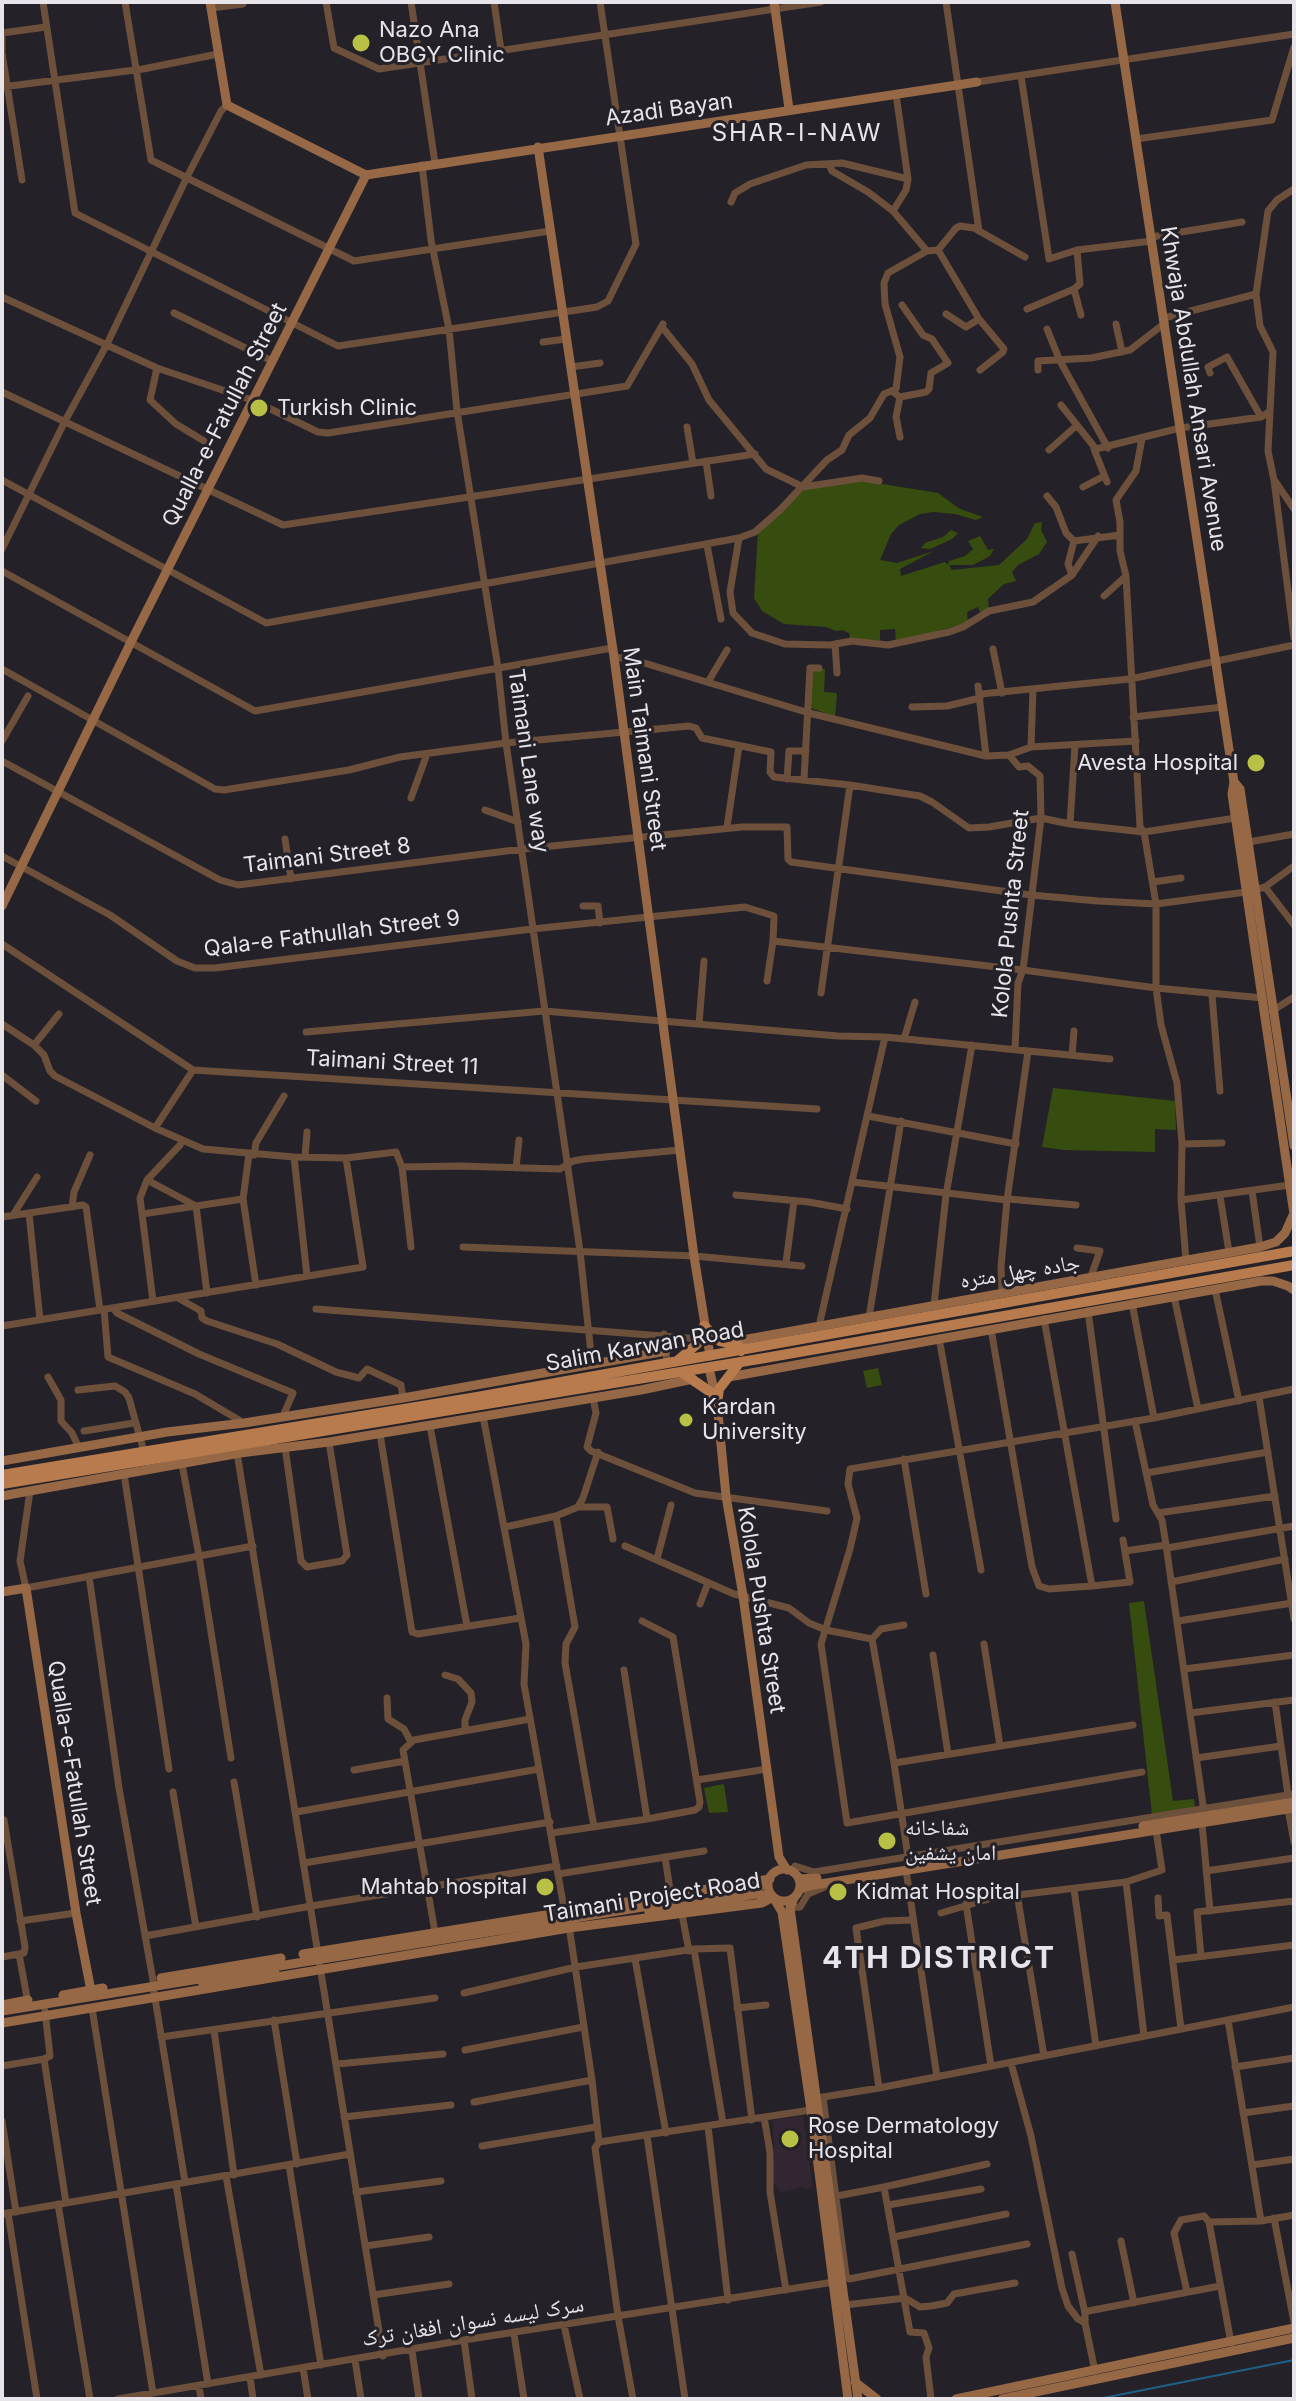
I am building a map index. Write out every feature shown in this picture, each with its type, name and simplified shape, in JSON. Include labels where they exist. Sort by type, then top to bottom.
[{"type":"main road","name":"Khwaja Abdullah Ansari Avenue","points":[[1115,2],[1234,782]]},
{"type":"main road","points":[[210,5],[227,105],[366,175]]},
{"type":"main road","points":[[775,6],[789,109]]},
{"type":"main road","name":"Azadi Bayan","points":[[366,175],[977,82]]},
{"type":"main road","name":"Main Taimani Street","points":[[538,147],[601,565],[710,1362]]},
{"type":"main road","name":"Qualla-e-Fatullah Street","points":[[2,906],[366,175]]},
{"type":"main road","points":[[1234,782],[1232,794],[1236,818],[1255,889],[1263,998],[1269,1014],[1294,1146]]},
{"type":"main road","points":[[1234,782],[1240,789],[1249,842],[1294,1214]]},
{"type":"main road","name":"جاده چهل متره","points":[[778,1339],[819,1326],[1260,1247],[1276,1242],[1285,1233],[1294,1214]]},
{"type":"main road","points":[[1255,1258],[1260,1247]]},
{"type":"main road","name":"Salim Karwan Road","points":[[739,1353],[829,1352],[966,1317],[1294,1251]]},
{"type":"main road","name":"Salim Karwan Road","points":[[2,1484],[48,1482],[233,1446],[674,1371],[778,1339],[966,1317],[1259,1276],[1294,1265]]},
{"type":"main road","points":[[729,1377],[829,1352],[991,1329],[1215,1289],[1259,1276],[1294,1290]]},
{"type":"main road","points":[[704,1326],[701,1339],[674,1371],[693,1379],[712,1393],[717,1403]]},
{"type":"main road","points":[[704,1326],[739,1353],[729,1377],[719,1389],[717,1403]]},
{"type":"main road","points":[[2,1461],[403,1398],[666,1351]]},
{"type":"main road","name":"Kolola Pushta Street","points":[[710,1362],[726,1496],[779,1857]]},
{"type":"main road","name":"Salim Karwan Road","points":[[2,1475],[144,1452],[233,1446],[640,1385],[674,1371]]},
{"type":"main road","points":[[2,1496],[30,1491],[48,1482],[182,1464],[233,1446],[285,1447],[329,1442],[593,1398],[640,1385]]},
{"type":"main road","points":[[2,1592],[26,1588]]},
{"type":"main road","name":"Qualla-e-Fatullah Street","points":[[26,1588],[92,1999]]},
{"type":"main road","points":[[907,1866],[1156,1832],[1203,1819],[1289,1804]]},
{"type":"main road","points":[[793,1886],[808,1886],[1167,1819],[1203,1819]]},
{"type":"main road","points":[[779,1857],[769,1889],[782,1912],[834,2282],[850,2383],[858,2399]]},
{"type":"main road","points":[[779,1857],[793,1886],[820,2098],[845,2305],[850,2383],[845,2399]]},
{"type":"main road","name":"Taimani Project Road","points":[[2,2005],[92,1999],[676,1904],[756,1894],[784,1901],[793,1886],[771,1877],[753,1889],[676,1904],[567,1921],[435,1932],[319,1960]]},
{"type":"main road","name":"Taimani Project Road","points":[[2,2020],[45,2013],[92,1999],[154,1989]]},
{"type":"main road","name":"Taimani Project Road","points":[[2,2011],[28,2004]]},
{"type":"main road","points":[[1185,2357],[1294,2325]]},
{"type":"main road","points":[[956,2399],[1095,2371],[1294,2338]]},
{"type":"main road","points":[[1002,2399],[1158,2362]]},
{"type":"main road","points":[[850,2383],[877,2399]]},
{"type":"street","points":[[43,2],[75,213],[338,346],[597,307],[608,301],[636,244],[600,2]]},
{"type":"street","points":[[125,2],[149,157],[186,179],[357,261],[550,231]]},
{"type":"street","points":[[326,2],[332,45],[336,50],[379,69],[775,6],[821,2]]},
{"type":"street","points":[[411,2],[435,163]]},
{"type":"street","points":[[494,2],[501,50]]},
{"type":"street","points":[[946,2],[979,231]]},
{"type":"street","points":[[210,5],[243,4]]},
{"type":"street","points":[[22,180],[5,87],[2,33],[46,27]]},
{"type":"street","points":[[977,82],[1294,34]]},
{"type":"street","points":[[1136,139],[1272,120],[1294,47]]},
{"type":"street","points":[[5,87],[143,69],[218,54]]},
{"type":"street","points":[[1021,76],[1049,259],[1077,250],[1242,222]]},
{"type":"street","points":[[1285,82],[1294,83]]},
{"type":"street","points":[[893,211],[906,190],[908,179],[896,94]]},
{"type":"street","points":[[2,549],[106,346],[186,179],[227,105]]},
{"type":"street","points":[[731,202],[735,193],[750,184],[797,167],[842,163],[908,179]]},
{"type":"street","points":[[829,164],[832,171],[893,211],[927,251]]},
{"type":"street","name":"Taimani Lane way","points":[[422,165],[498,668],[532,929],[580,1251],[592,1363]]},
{"type":"street","points":[[1294,189],[1277,200],[1268,211],[1256,294],[1260,326],[1273,352],[1268,451],[1294,638]]},
{"type":"street","points":[[900,437],[896,389],[900,353],[885,304],[885,276],[927,251],[938,250],[958,227],[971,227],[1025,257]]},
{"type":"street","points":[[938,250],[979,319],[1005,351],[980,370]]},
{"type":"street","points":[[1027,309],[1080,284],[1077,250]]},
{"type":"street","points":[[1074,289],[1081,315]]},
{"type":"street","points":[[1038,370],[1038,361],[1060,361],[1130,350],[1164,321],[1256,294]]},
{"type":"street","points":[[3,299],[157,368],[252,400],[318,432],[328,433],[629,386],[663,325],[692,364],[709,400],[766,469],[803,487],[862,478],[879,481]]},
{"type":"street","points":[[2,480],[270,623],[707,545],[755,532],[843,448],[850,434],[870,418],[884,394],[928,390],[931,373],[948,363],[902,305]]},
{"type":"street","points":[[174,313],[272,361]]},
{"type":"street","points":[[946,314],[965,326],[979,319]]},
{"type":"street","points":[[1116,324],[1122,352]]},
{"type":"street","points":[[1047,329],[1060,361],[1108,448]]},
{"type":"street","points":[[543,342],[566,339]]},
{"type":"street","points":[[1210,373],[1208,367],[1227,357],[1261,417]]},
{"type":"street","points":[[571,367],[600,363]]},
{"type":"street","points":[[157,368],[150,400],[176,424],[204,441]]},
{"type":"street","points":[[2,392],[283,525],[755,454]]},
{"type":"street","points":[[1061,405],[1094,449],[1106,479],[1083,487]]},
{"type":"street","points":[[1094,449],[1180,428],[1261,417],[1269,412]]},
{"type":"street","points":[[1049,450],[1076,426]]},
{"type":"street","points":[[687,427],[693,463]]},
{"type":"street","points":[[1142,438],[1136,471],[1116,500],[1126,576],[1140,827],[1144,832],[1156,904],[1156,988],[1161,1025],[1177,1083],[1186,1260]]},
{"type":"street","points":[[706,461],[711,496]]},
{"type":"street","points":[[1274,480],[1294,509]]},
{"type":"street","points":[[1047,496],[1056,507],[1066,533],[1074,541]]},
{"type":"street","points":[[1074,541],[1120,535]]},
{"type":"street","points":[[739,538],[730,592],[733,613],[745,627],[761,637],[785,644],[852,641],[888,645],[949,632],[989,611],[1033,602],[1072,575],[1098,536]]},
{"type":"street","points":[[1072,575],[1068,564],[1074,541]]},
{"type":"street","points":[[707,545],[721,619]]},
{"type":"street","points":[[2,571],[255,711],[498,668],[613,652],[809,713],[986,756],[1009,755],[1031,747],[1136,741]]},
{"type":"street","points":[[1104,596],[1126,576]]},
{"type":"street","points":[[835,644],[837,673]]},
{"type":"street","points":[[912,707],[947,706],[980,693],[1130,679],[1294,645]]},
{"type":"street","points":[[993,649],[1002,693]]},
{"type":"street","points":[[708,682],[727,650]]},
{"type":"street","points":[[804,780],[810,668],[819,668]]},
{"type":"street","points":[[2,669],[215,789],[506,743],[689,726],[696,728],[702,738],[771,752],[771,775],[920,796],[969,828],[1041,818],[1144,832],[1236,818]]},
{"type":"street","points":[[1031,747],[1033,689]]},
{"type":"street","points":[[980,693],[986,756]]},
{"type":"street","points":[[2,741],[28,696]]},
{"type":"street","points":[[1133,717],[1223,707]]},
{"type":"street","points":[[1070,824],[1075,745]]},
{"type":"street","points":[[727,827],[739,746]]},
{"type":"street","points":[[787,779],[788,752],[806,751]]},
{"type":"street","points":[[411,798],[427,754]]},
{"type":"street","name":"Kolola Pushta Street","points":[[1009,755],[1019,767],[1028,766],[1040,776],[1041,818],[1023,970],[1018,983],[1015,1049]]},
{"type":"street","name":"Taimani Street 8","points":[[2,761],[229,884],[727,827],[785,826],[788,829],[789,860],[838,867]]},
{"type":"street","points":[[821,993],[850,785]]},
{"type":"street","points":[[485,810],[518,822]]},
{"type":"street","points":[[1249,842],[1294,834]]},
{"type":"street","points":[[285,839],[291,879]]},
{"type":"street","name":"Qala-e Fathullah Street 9","points":[[2,856],[110,915],[177,961],[195,968],[745,907],[774,916],[773,941]]},
{"type":"street","points":[[838,867],[1031,895],[1156,904],[1255,889],[1294,866]]},
{"type":"street","points":[[1153,882],[1181,878]]},
{"type":"street","points":[[1255,889],[1294,925]]},
{"type":"street","points":[[583,906],[598,906],[600,923]]},
{"type":"street","points":[[767,981],[773,941],[1212,995],[1263,998]]},
{"type":"street","name":"Taimani Street 11","points":[[2,944],[193,1070],[817,1109]]},
{"type":"street","points":[[699,1024],[704,961]]},
{"type":"street","points":[[1212,995],[1220,1091]]},
{"type":"street","points":[[1269,1014],[1294,997]]},
{"type":"street","points":[[904,1039],[915,1002]]},
{"type":"street","points":[[306,1032],[544,1011],[838,1036],[885,1037],[1110,1059]]},
{"type":"street","points":[[34,1045],[59,1014]]},
{"type":"street","points":[[2,1024],[34,1045],[44,1055],[55,1076],[203,1149],[346,1158],[396,1152],[402,1167],[411,1247]]},
{"type":"street","points":[[1072,1055],[1074,1031]]},
{"type":"street","points":[[819,1326],[885,1037]]},
{"type":"street","points":[[934,1305],[946,1195],[972,1045]]},
{"type":"street","points":[[1002,1293],[1007,1200],[1028,1051]]},
{"type":"street","points":[[155,1128],[193,1070]]},
{"type":"street","points":[[2,1075],[36,1101]]},
{"type":"street","points":[[256,1285],[243,1199],[251,1154],[284,1096]]},
{"type":"street","points":[[868,1116],[1016,1144]]},
{"type":"street","points":[[869,1317],[901,1121]]},
{"type":"street","points":[[305,1157],[307,1132]]},
{"type":"street","points":[[516,1168],[519,1140]]},
{"type":"street","points":[[1182,1144],[1222,1143]]},
{"type":"street","points":[[153,1301],[140,1198],[147,1180],[180,1145]]},
{"type":"street","points":[[402,1167],[560,1169],[584,1159],[680,1150]]},
{"type":"street","points":[[72,1207],[74,1192],[90,1155]]},
{"type":"street","points":[[294,1157],[307,1276]]},
{"type":"street","points":[[2,1326],[363,1267],[346,1158]]},
{"type":"street","points":[[13,1215],[37,1177]]},
{"type":"street","points":[[147,1180],[196,1206]]},
{"type":"street","points":[[852,1182],[946,1195],[1076,1205]]},
{"type":"street","points":[[1181,1200],[1290,1185]]},
{"type":"street","points":[[1252,1191],[1260,1247]]},
{"type":"street","points":[[736,1195],[847,1209]]},
{"type":"street","points":[[1220,1196],[1229,1252]]},
{"type":"street","points":[[142,1214],[243,1199]]},
{"type":"street","points":[[786,1263],[794,1201]]},
{"type":"street","points":[[196,1206],[207,1293]]},
{"type":"street","points":[[2,1217],[86,1207],[106,1309],[108,1357],[195,1394],[244,1423]]},
{"type":"street","points":[[29,1213],[40,1320]]},
{"type":"street","points":[[463,1247],[694,1256],[802,1266]]},
{"type":"street","points":[[1077,1248],[1100,1251],[1090,1279]]},
{"type":"street","points":[[1215,1289],[1239,1401]]},
{"type":"street","points":[[1174,1296],[1198,1409]]},
{"type":"street","points":[[176,1298],[201,1311],[202,1318],[207,1321],[277,1344],[336,1372],[359,1378],[367,1369],[401,1385],[403,1398]]},
{"type":"street","points":[[1132,1303],[1154,1418]]},
{"type":"street","points":[[106,1309],[199,1354],[293,1393],[283,1416]]},
{"type":"street","points":[[316,1309],[701,1339]]},
{"type":"street","points":[[1088,1311],[1116,1519]]},
{"type":"street","points":[[1044,1319],[1092,1586]]},
{"type":"street","points":[[991,1329],[1032,1567],[1039,1586],[1049,1589],[1130,1582],[1123,1540]]},
{"type":"street","points":[[664,1334],[666,1351],[674,1371]]},
{"type":"street","points":[[939,1338],[981,1570]]},
{"type":"street","points":[[48,1377],[61,1400],[61,1421],[72,1433],[79,1448]]},
{"type":"street","points":[[78,1390],[119,1388],[129,1398],[144,1452]]},
{"type":"street","points":[[1142,1772],[847,1823],[821,1644],[857,1518],[848,1484],[850,1469],[1154,1418],[1294,1389]]},
{"type":"street","points":[[1259,1397],[1294,1619]]},
{"type":"street","points":[[593,1398],[596,1413],[587,1447],[695,1493],[827,1511]]},
{"type":"street","points":[[483,1416],[526,1644],[524,1684],[576,1967],[599,2142],[595,2148],[618,2316],[633,2399]]},
{"type":"street","points":[[1135,1421],[1153,1505],[1158,1513],[1166,1547],[1178,1621],[1203,1819],[1210,1911]]},
{"type":"street","points":[[84,1431],[134,1423]]},
{"type":"street","points":[[430,1426],[467,1626]]},
{"type":"street","points":[[380,1434],[412,1632],[418,1634],[520,1618]]},
{"type":"street","points":[[285,1447],[301,1561],[307,1567],[342,1561],[347,1555],[329,1442]]},
{"type":"street","points":[[233,1446],[253,1546],[383,2356]]},
{"type":"street","points":[[578,1507],[598,1452]]},
{"type":"street","points":[[1146,1473],[1268,1452]]},
{"type":"street","points":[[904,1459],[926,1594]]},
{"type":"street","points":[[182,1464],[231,1758]]},
{"type":"street","points":[[124,1474],[169,1769]]},
{"type":"street","points":[[30,1491],[20,1561],[26,1588],[253,1546]]},
{"type":"street","points":[[1158,1513],[1275,1496]]},
{"type":"street","points":[[657,1559],[671,1505]]},
{"type":"street","points":[[505,1527],[556,1516],[578,1507],[607,1507],[613,1539]]},
{"type":"street","points":[[556,1516],[575,1627],[566,1644],[565,1663],[594,1827]]},
{"type":"street","points":[[1125,1551],[1294,1526]]},
{"type":"street","points":[[625,1546],[708,1583],[789,1608],[809,1623],[826,1630],[872,1639]]},
{"type":"street","points":[[1171,1582],[1285,1559]]},
{"type":"street","points":[[89,1576],[119,1788],[185,2182]]},
{"type":"street","points":[[700,1604],[708,1583]]},
{"type":"street","points":[[1178,1621],[1292,1603]]},
{"type":"street","points":[[552,1833],[647,1819],[699,1807],[673,1637],[642,1621]]},
{"type":"street","points":[[872,1639],[881,1629],[904,1625]]},
{"type":"street","points":[[872,1639],[902,1814],[912,1920],[937,2077]]},
{"type":"street","points":[[984,1644],[1000,1746]]},
{"type":"street","points":[[933,1655],[948,1754]]},
{"type":"street","points":[[1184,1669],[1294,1655]]},
{"type":"street","points":[[624,1670],[647,1819]]},
{"type":"street","points":[[445,1675],[458,1679],[471,1693],[472,1702],[465,1720],[465,1730]]},
{"type":"street","points":[[387,1698],[388,1719],[402,1727],[411,1742]]},
{"type":"street","points":[[1190,1713],[1294,1700]]},
{"type":"street","points":[[1275,1702],[1294,1842]]},
{"type":"street","points":[[435,1932],[403,1750],[411,1742],[530,1719]]},
{"type":"street","points":[[894,1763],[1133,1725]]},
{"type":"street","points":[[1196,1758],[1281,1746]]},
{"type":"street","points":[[354,1770],[405,1761]]},
{"type":"street","points":[[296,1812],[539,1769]]},
{"type":"street","points":[[697,1780],[714,1782],[767,1769]]},
{"type":"street","points":[[234,1782],[257,1917]]},
{"type":"street","points":[[173,1792],[196,1927]]},
{"type":"street","points":[[1234,1814],[1289,1804]]},
{"type":"street","points":[[2,1957],[24,1953],[25,1947],[4,1820]]},
{"type":"street","points":[[304,1863],[550,1822]]},
{"type":"street","points":[[941,1913],[966,1904],[1017,1894],[1126,1882],[1162,1870],[1156,1832]]},
{"type":"street","points":[[145,1936],[429,1887],[704,1851]]},
{"type":"street","points":[[665,1857],[691,1950],[723,2123]]},
{"type":"street","points":[[1206,1871],[1294,1858]]},
{"type":"street","points":[[795,1866],[814,1872],[907,1866],[822,1887],[808,1894],[800,1907],[793,1886],[795,1866]]},
{"type":"street","points":[[1126,1882],[1144,2036]]},
{"type":"street","points":[[1074,1889],[1096,2046]]},
{"type":"street","points":[[1017,1894],[1044,2056]]},
{"type":"street","points":[[1158,1898],[1159,1916],[1167,1915],[1181,2029]]},
{"type":"street","points":[[1201,1956],[1197,1912],[1294,1901]]},
{"type":"street","points":[[966,1904],[991,2066]]},
{"type":"street","points":[[20,1921],[76,1913]]},
{"type":"street","points":[[879,2088],[856,1928],[885,1921],[912,1920]]},
{"type":"street","points":[[1173,1960],[1294,1945]]},
{"type":"street","points":[[464,1993],[576,1967],[691,1950],[730,1948],[752,2120]]},
{"type":"street","points":[[19,1954],[28,2004]]},
{"type":"street","points":[[635,1959],[666,2133]]},
{"type":"street","points":[[161,2037],[435,1998]]},
{"type":"street","points":[[92,1999],[147,2395]]},
{"type":"street","points":[[737,2008],[766,2005]]},
{"type":"street","points":[[1027,2244],[851,2280],[847,2277],[820,2098],[1294,2007]]},
{"type":"street","points":[[2,2066],[50,2056],[45,2013]]},
{"type":"street","points":[[274,2020],[321,2365]]},
{"type":"street","points":[[1228,2020],[1261,2221]]},
{"type":"street","points":[[465,2050],[583,2027]]},
{"type":"street","points":[[214,2030],[230,2175],[261,2375]]},
{"type":"street","points":[[337,2064],[443,2054]]},
{"type":"street","points":[[1235,2067],[1294,2058]]},
{"type":"street","points":[[44,2059],[90,2399]]},
{"type":"street","points":[[1011,2063],[1031,2136],[1062,2288],[1068,2306],[1085,2323]]},
{"type":"street","points":[[474,2102],[592,2080]]},
{"type":"street","points":[[344,2117],[451,2105]]},
{"type":"street","points":[[1243,2113],[1294,2106]]},
{"type":"street","points":[[599,2142],[811,2110]]},
{"type":"street","points":[[764,2117],[770,2152],[770,2192],[786,2290]]},
{"type":"street","points":[[2,2121],[9,2213],[37,2399]]},
{"type":"street","points":[[708,2126],[728,2300]]},
{"type":"street","points":[[482,2146],[596,2127]]},
{"type":"street","points":[[647,2136],[685,2399]]},
{"type":"street","points":[[9,2213],[350,2154]]},
{"type":"street","points":[[1252,2165],[1294,2159]]},
{"type":"street","points":[[837,2196],[987,2164]]},
{"type":"street","points":[[356,2192],[441,2181]]},
{"type":"street","points":[[176,2184],[203,2385],[201,2399]]},
{"type":"street","points":[[884,2187],[910,2332],[924,2333],[929,2348],[926,2357],[931,2399]]},
{"type":"street","points":[[888,2205],[981,2189]]},
{"type":"street","points":[[894,2237],[1006,2214]]},
{"type":"street","points":[[1209,2222],[1261,2221],[1294,2215]]},
{"type":"street","points":[[1187,2292],[1175,2226],[1181,2220],[1204,2216],[1209,2222],[1231,2343]]},
{"type":"street","points":[[1274,2218],[1294,2325]]},
{"type":"street","points":[[365,2246],[429,2237]]},
{"type":"street","points":[[1121,2241],[1134,2303]]},
{"type":"street","points":[[1072,2254],[1095,2371]]},
{"type":"street","points":[[1284,2269],[1294,2267]]},
{"type":"street","name":"سرک لیسه نسوان افغان‌ ترک","points":[[118,2399],[464,2340],[834,2282]]},
{"type":"street","points":[[845,2305],[905,2298],[920,2307],[931,2306],[947,2303],[954,2294],[1015,2283]]},
{"type":"street","points":[[373,2295],[449,2284]]},
{"type":"street","points":[[1085,2313],[1220,2286]]},
{"type":"street","points":[[564,2325],[580,2399]]},
{"type":"street","points":[[514,2334],[524,2399]]},
{"type":"street","points":[[464,2340],[472,2399]]},
{"type":"street","points":[[412,2351],[419,2399]]},
{"type":"street","points":[[355,2360],[361,2399]]},
{"type":"street","points":[[303,2368],[308,2399]]},
{"type":"street","points":[[250,2377],[253,2399]]},
{"type":"shaded area","name":"Rose Dermatology Hospital","points":[[803,2116],[813,2187],[780,2192],[770,2171],[774,2158],[773,2120]]},
{"type":"green space","points":[[858,480],[938,493],[960,509],[983,517],[976,520],[933,512],[920,514],[899,525],[891,534],[880,560],[897,563],[934,551],[900,569],[901,576],[945,562],[948,565],[949,561],[965,556],[973,549],[968,541],[980,536],[988,550],[994,549],[990,556],[973,565],[949,565],[952,570],[999,565],[1027,539],[1035,523],[1042,522],[1041,530],[1047,542],[1039,554],[1018,565],[1012,572],[1016,581],[1004,584],[988,599],[989,610],[981,615],[978,607],[967,612],[968,623],[896,642],[895,629],[880,630],[880,641],[850,638],[849,633],[842,630],[784,624],[762,611],[754,598],[758,533],[804,490]]},
{"type":"green space","points":[[951,530],[958,533],[952,539],[930,549],[921,548],[925,543],[943,537]]},
{"type":"green space","points":[[811,669],[825,669],[824,692],[837,693],[835,717],[811,708]]},
{"type":"green space","points":[[1053,1088],[1175,1101],[1176,1130],[1155,1129],[1155,1152],[1042,1147]]},
{"type":"green space","points":[[878,1368],[882,1385],[867,1388],[863,1371]]},
{"type":"green space","points":[[1144,1601],[1173,1801],[1194,1799],[1195,1808],[1152,1815],[1129,1603]]},
{"type":"green space","points":[[724,1784],[728,1812],[709,1813],[704,1788]]},
{"type":"waterway","points":[[1098,2399],[1294,2360]]},
{"type":"place","name":"Nazo Ana OBGY Clinic","points":[[361,43]]},
{"type":"place","name":"Turkish Clinic","points":[[259,408]]},
{"type":"place","name":"Avesta Hospital","points":[[1256,763]]},
{"type":"place","name":"Kardan University","points":[[686,1420]]},
{"type":"place","name":"شفاخانه امان یشفین","points":[[887,1841]]},
{"type":"place","name":"Mahtab hospital","points":[[545,1887]]},
{"type":"place","name":"Kidmat Hospital","points":[[838,1892]]},
{"type":"place","name":"Rose Dermatology Hospital","points":[[790,2139]]},
{"type":"district","name":"SHAR-I-NAW","points":[[797,134]]},
{"type":"district","name":"4TH DISTRICT","points":[[939,1959]]}]
